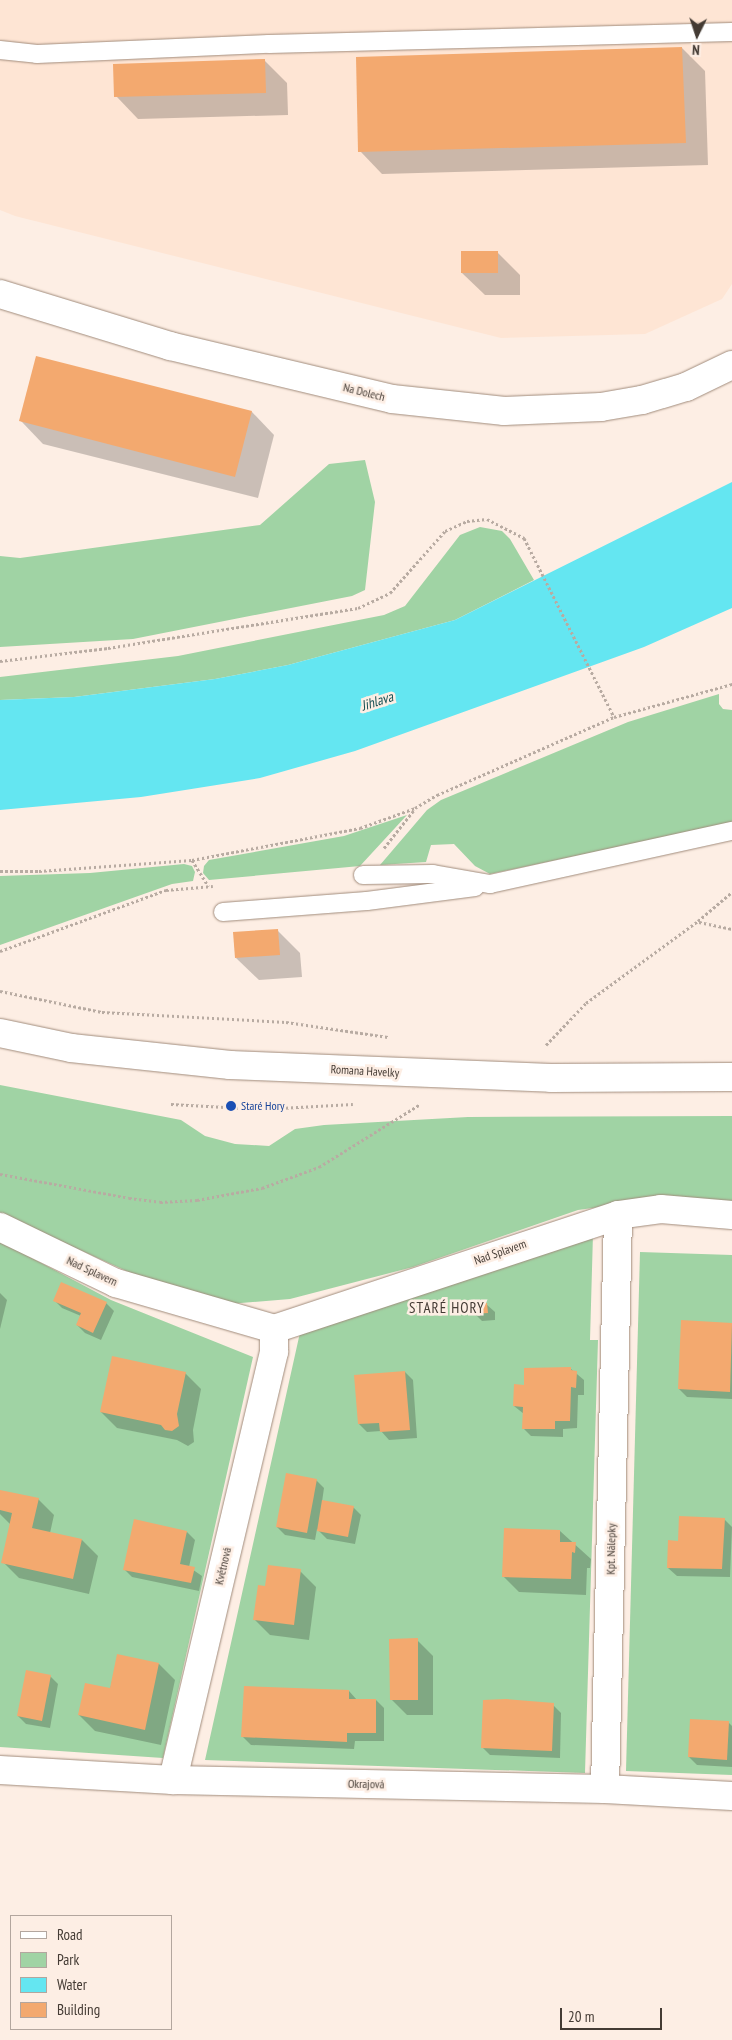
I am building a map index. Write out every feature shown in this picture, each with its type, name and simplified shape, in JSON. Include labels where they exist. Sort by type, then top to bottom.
[{"type":"street","name":"Na Dolech","points":[[0,294],[170,346],[392,399],[504,411],[601,407],[642,400],[686,387],[732,365]]},
{"type":"street","name":"Romana Havelky","points":[[0,1033],[71,1048],[230,1065],[550,1078],[732,1077]]},
{"type":"street","name":"Nad Splavem","points":[[0,1227],[116,1283],[274,1341],[618,1215],[661,1209],[732,1214]]},
{"type":"street","name":"Kpt. Nálepky","points":[[605,1790],[618,1215]]},
{"type":"street","name":"Květnová","points":[[173,1780],[274,1341]]},
{"type":"street","name":"Okrajová","points":[[0,1770],[173,1780],[605,1790],[732,1796]]},
{"type":"lane","points":[[0,50],[36,54],[269,44],[732,32]]},
{"type":"lane","points":[[223,912],[367,901],[490,884],[732,831]]},
{"type":"lane","points":[[363,875],[433,874],[490,884]]},
{"type":"path","points":[[0,661],[108,648],[358,608],[390,593],[445,531],[467,521],[487,520],[524,538],[614,717]]},
{"type":"path","points":[[0,871],[192,860],[360,828],[415,808],[436,795],[614,717],[732,684]]},
{"type":"path","points":[[363,875],[415,808]]},
{"type":"path","points":[[0,951],[166,890],[208,886],[192,860]]},
{"type":"path","points":[[542,1051],[586,1003],[698,921],[732,892]]},
{"type":"path","points":[[698,921],[732,929]]},
{"type":"path","points":[[0,991],[102,1012],[286,1022],[390,1038]]},
{"type":"path","points":[[0,1174],[129,1198],[160,1202],[197,1200],[262,1188],[319,1167],[424,1102],[415,1102]]},
{"type":"path","points":[[171,1104],[261,1109],[358,1104]]},
{"type":"shaded area","points":[[0,0],[732,0],[732,284],[722,299],[645,334],[501,338],[15,216],[0,210]]},
{"type":"green space","points":[[365,460],[375,502],[365,590],[352,596],[133,639],[0,647],[0,556],[20,558],[260,525],[329,464]]},
{"type":"green space","points":[[480,527],[502,531],[510,539],[534,580],[455,620],[288,665],[215,679],[74,697],[0,700],[0,677],[178,656],[384,615],[405,606],[460,535]]},
{"type":"green space","points":[[719,694],[719,704],[723,709],[732,710],[732,823],[490,874],[475,866],[454,844],[431,845],[426,862],[380,865],[427,810],[441,800],[628,722]]},
{"type":"green space","points":[[407,815],[360,866],[209,880],[203,873],[204,866],[209,860],[344,836]]},
{"type":"green space","points":[[184,864],[192,866],[195,872],[193,881],[172,884],[0,945],[0,876],[90,873]]},
{"type":"green space","points":[[0,1085],[181,1120],[205,1136],[235,1144],[269,1146],[295,1129],[324,1125],[468,1117],[732,1116],[732,1209],[658,1199],[578,1210],[413,1267],[290,1299],[204,1306],[0,1214]]},
{"type":"green space","points":[[593,1234],[590,1340],[598,1340],[585,1773],[205,1760],[301,1328]]},
{"type":"green space","points":[[0,1241],[111,1300],[253,1357],[163,1758],[0,1747]]},
{"type":"green space","points":[[640,1252],[732,1255],[732,1775],[626,1771]]},
{"type":"water","name":"Jihlava","points":[[732,482],[732,608],[644,647],[355,751],[260,778],[141,797],[0,810],[0,700],[74,697],[215,679],[288,665],[455,620]]},
{"type":"building","points":[[682,47],[686,143],[358,152],[356,57]]},
{"type":"building","points":[[265,59],[266,93],[114,97],[113,64]]},
{"type":"building","points":[[461,251],[498,251],[498,273],[461,273]]},
{"type":"building","points":[[36,356],[252,411],[235,477],[19,421]]},
{"type":"building","points":[[278,929],[280,955],[235,958],[233,932]]},
{"type":"building","points":[[61,1282],[107,1302],[93,1333],[76,1325],[81,1313],[53,1301]]},
{"type":"building","points":[[487,1303],[488,1313],[472,1314],[472,1304]]},
{"type":"building","points":[[681,1320],[732,1323],[730,1392],[678,1389]]},
{"type":"building","points":[[112,1356],[186,1372],[177,1414],[179,1426],[172,1431],[165,1430],[161,1425],[100,1412]]},
{"type":"building","points":[[571,1367],[571,1370],[577,1371],[576,1388],[571,1387],[570,1421],[555,1421],[555,1429],[522,1429],[523,1407],[513,1406],[514,1384],[524,1385],[524,1368]]},
{"type":"building","points":[[405,1371],[410,1430],[380,1432],[379,1423],[358,1424],[354,1375]]},
{"type":"building","points":[[286,1473],[317,1479],[307,1533],[276,1527]]},
{"type":"building","points":[[0,1490],[39,1498],[32,1528],[82,1539],[73,1579],[1,1563],[12,1513],[0,1510]]},
{"type":"building","points":[[322,1500],[354,1506],[348,1537],[317,1531]]},
{"type":"building","points":[[679,1516],[725,1518],[722,1569],[667,1568],[668,1540],[678,1541]]},
{"type":"building","points":[[134,1519],[187,1531],[180,1564],[195,1567],[191,1583],[123,1570]]},
{"type":"building","points":[[504,1528],[560,1530],[560,1542],[576,1542],[575,1553],[572,1552],[571,1579],[502,1577]]},
{"type":"building","points":[[268,1565],[301,1569],[294,1625],[253,1620],[258,1585],[265,1586]]},
{"type":"building","points":[[418,1638],[418,1700],[390,1700],[389,1639]]},
{"type":"building","points":[[117,1654],[159,1663],[145,1730],[78,1715],[85,1683],[110,1688]]},
{"type":"building","points":[[26,1670],[51,1675],[42,1721],[17,1716]]},
{"type":"building","points":[[244,1686],[349,1690],[349,1699],[376,1699],[376,1733],[347,1733],[347,1742],[241,1737]]},
{"type":"building","points":[[506,1699],[554,1703],[552,1751],[481,1748],[483,1700]]},
{"type":"building","points":[[690,1719],[729,1721],[727,1760],[688,1757]]},
{"type":"place","name":"Staré Hory","points":[[231,1106]]},
{"type":"district","name":"STARÉ HORY","points":[[447,1308]]}]
